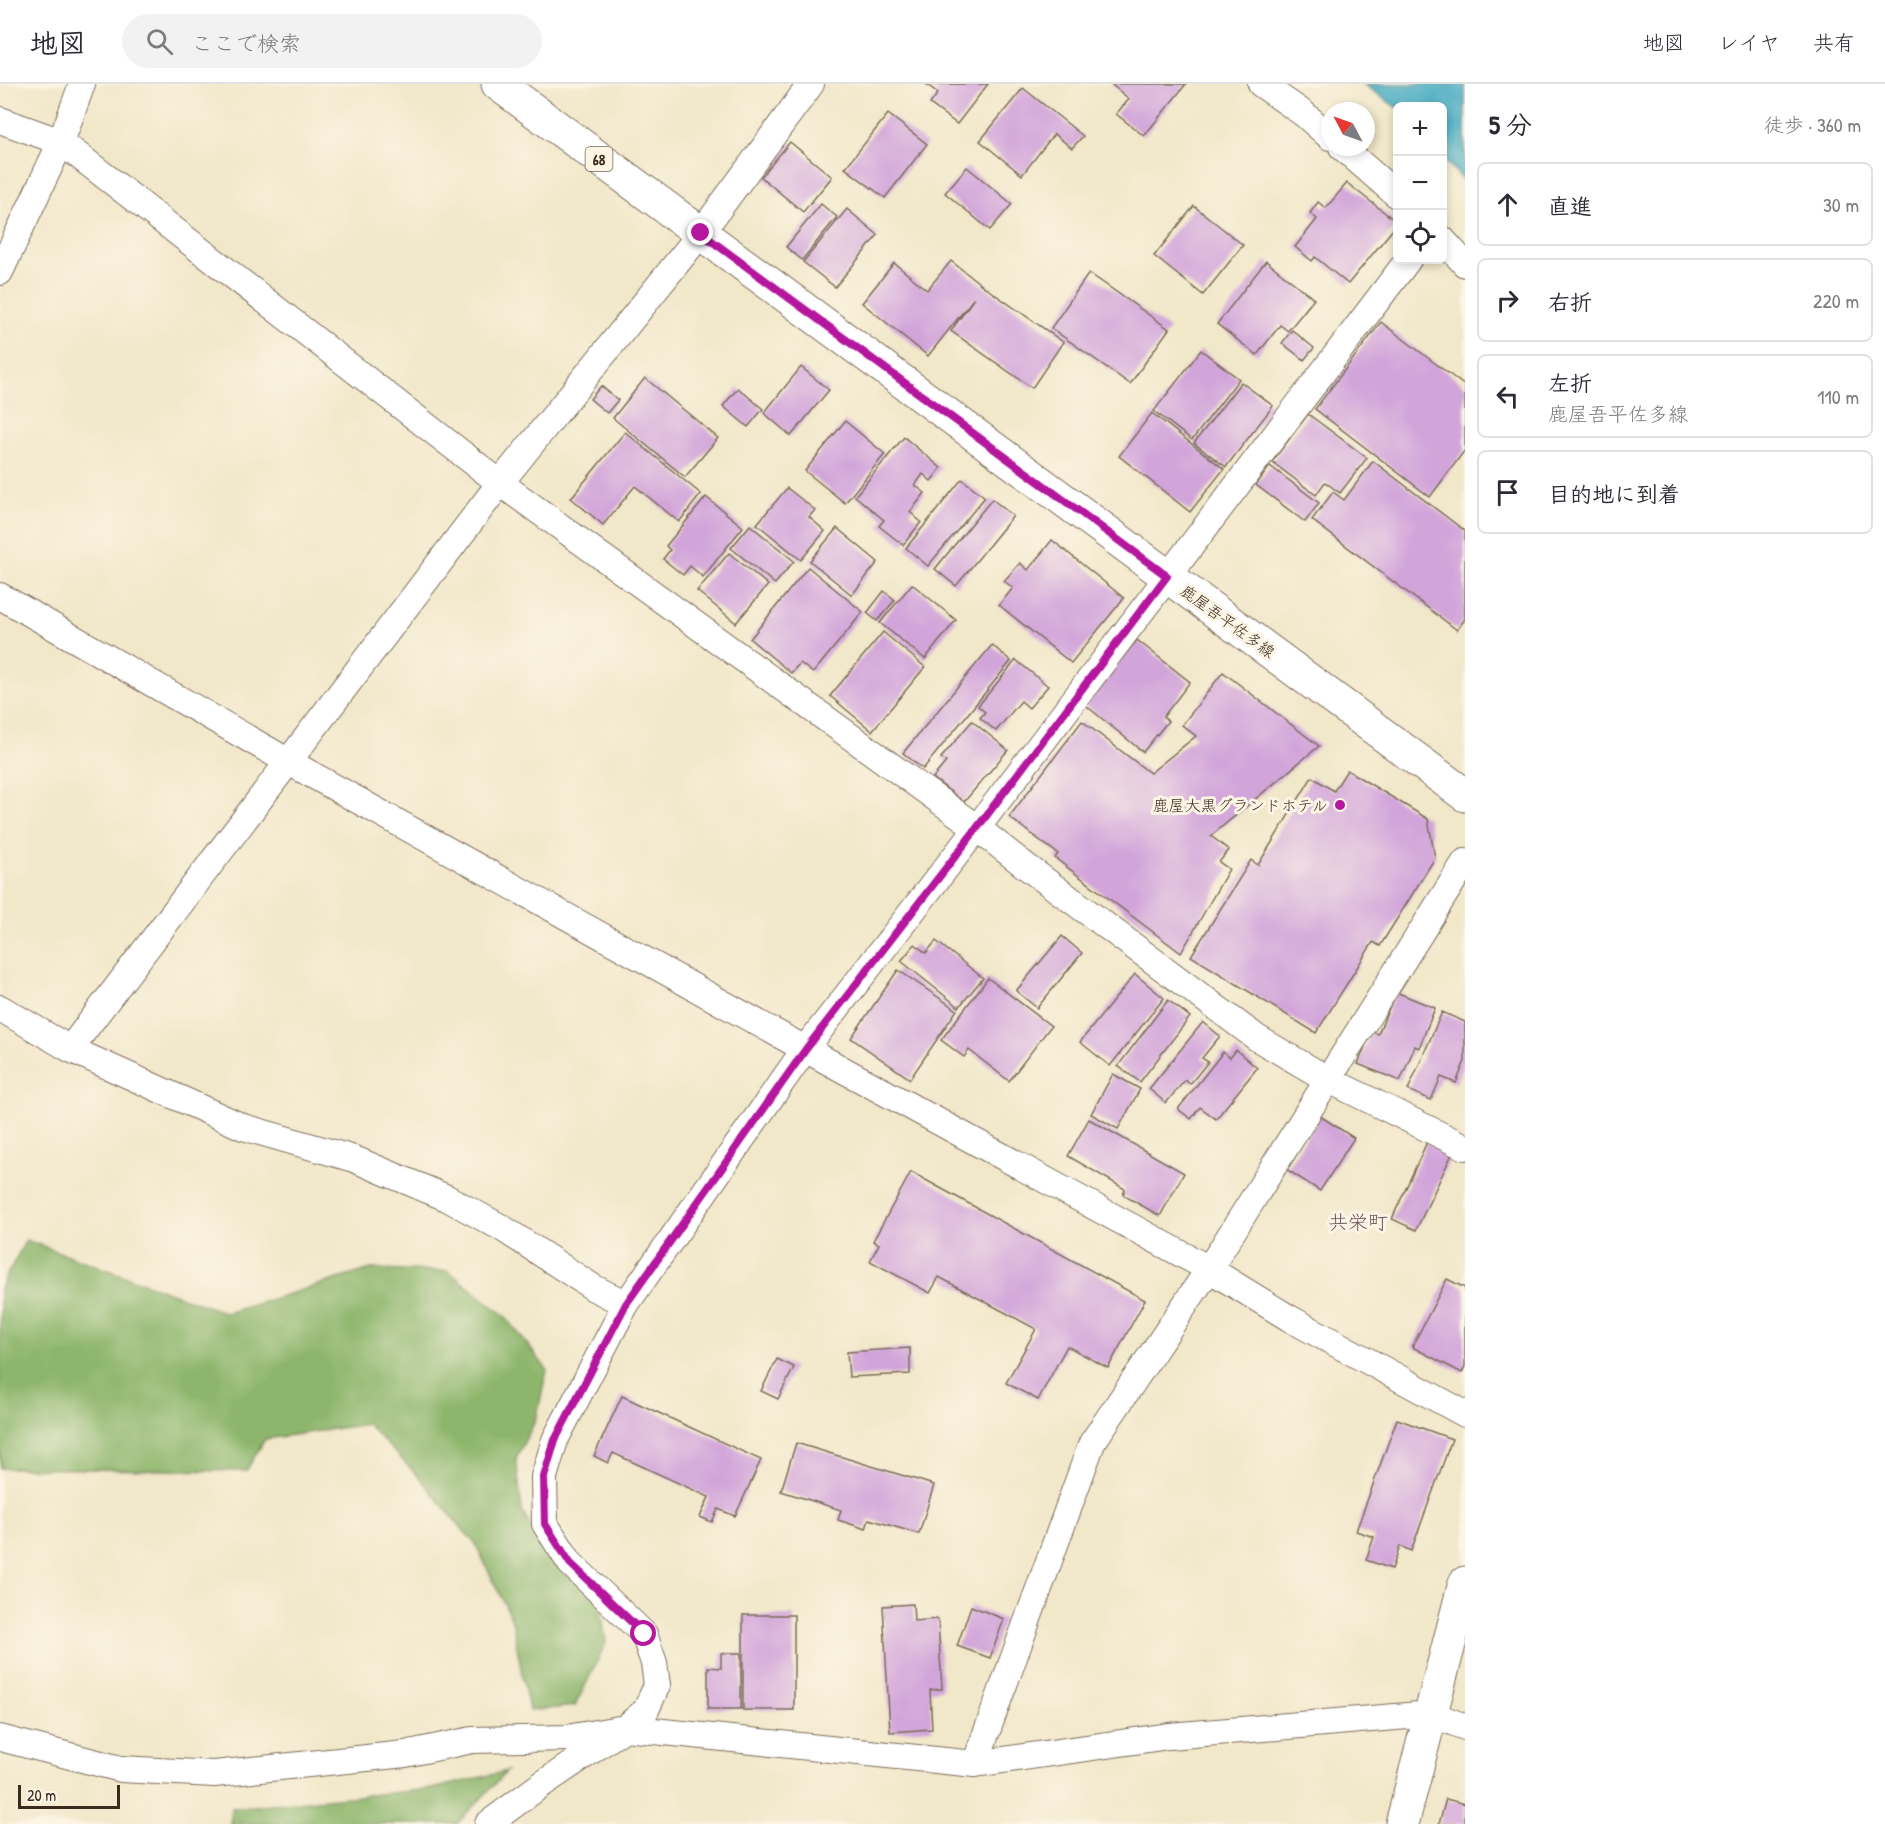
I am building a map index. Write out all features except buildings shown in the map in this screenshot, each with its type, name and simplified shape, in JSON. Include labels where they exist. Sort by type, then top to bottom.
[{"type":"main road","name":"鹿屋吾平佐多線","points":[[498,84],[1465,795]]},
{"type":"main road","points":[[1402,1824],[1465,1583]]},
{"type":"street","points":[[0,272],[61,142],[82,84]]},
{"type":"street","points":[[70,1049],[500,483],[701,233],[811,84]]},
{"type":"street","points":[[1261,84],[1304,114],[1321,129]]},
{"type":"street","points":[[0,120],[61,142],[500,483],[977,828],[1257,1038],[1327,1079],[1465,1147]]},
{"type":"street","points":[[1352,156],[1393,192]]},
{"type":"street","points":[[1447,244],[1465,264]]},
{"type":"street","points":[[488,1824],[625,1728],[646,1710],[657,1685],[654,1663],[644,1634],[570,1563],[545,1524],[544,1477],[555,1440],[626,1304],[806,1049],[977,828],[1405,264]]},
{"type":"street","points":[[0,596],[289,762],[806,1049],[1209,1269],[1289,1318],[1465,1414]]},
{"type":"street","points":[[975,1764],[1092,1443],[1209,1269],[1465,862]]},
{"type":"street","points":[[0,1008],[70,1049],[243,1127],[354,1160],[447,1198],[502,1228],[594,1288],[626,1304]]},
{"type":"street","points":[[0,1738],[121,1769],[214,1774],[405,1754],[472,1740],[567,1738],[625,1728],[975,1764],[1168,1737],[1431,1714],[1465,1727]]},
{"type":"green space","points":[[26,1240],[226,1313],[371,1269],[448,1271],[505,1316],[547,1370],[536,1419],[516,1458],[522,1511],[549,1559],[600,1603],[606,1643],[575,1706],[529,1711],[512,1620],[476,1545],[418,1476],[367,1424],[265,1439],[246,1471],[0,1468],[0,1288]]},
{"type":"green space","points":[[507,1771],[457,1824],[230,1824],[232,1808],[432,1789]]},
{"type":"water","points":[[1363,84],[1465,84],[1465,182],[1447,162],[1447,102],[1393,102],[1393,105]]},
{"type":"place","name":"鹿屋大黒グランドホテル","points":[[1340,805]]},
{"type":"district","name":"共栄町","points":[[1358,1221]]},
{"type":"route","points":[[644,1634],[570,1563],[545,1524],[544,1477],[555,1440],[626,1304],[806,1049],[977,828],[1167,576],[701,233]]}]
